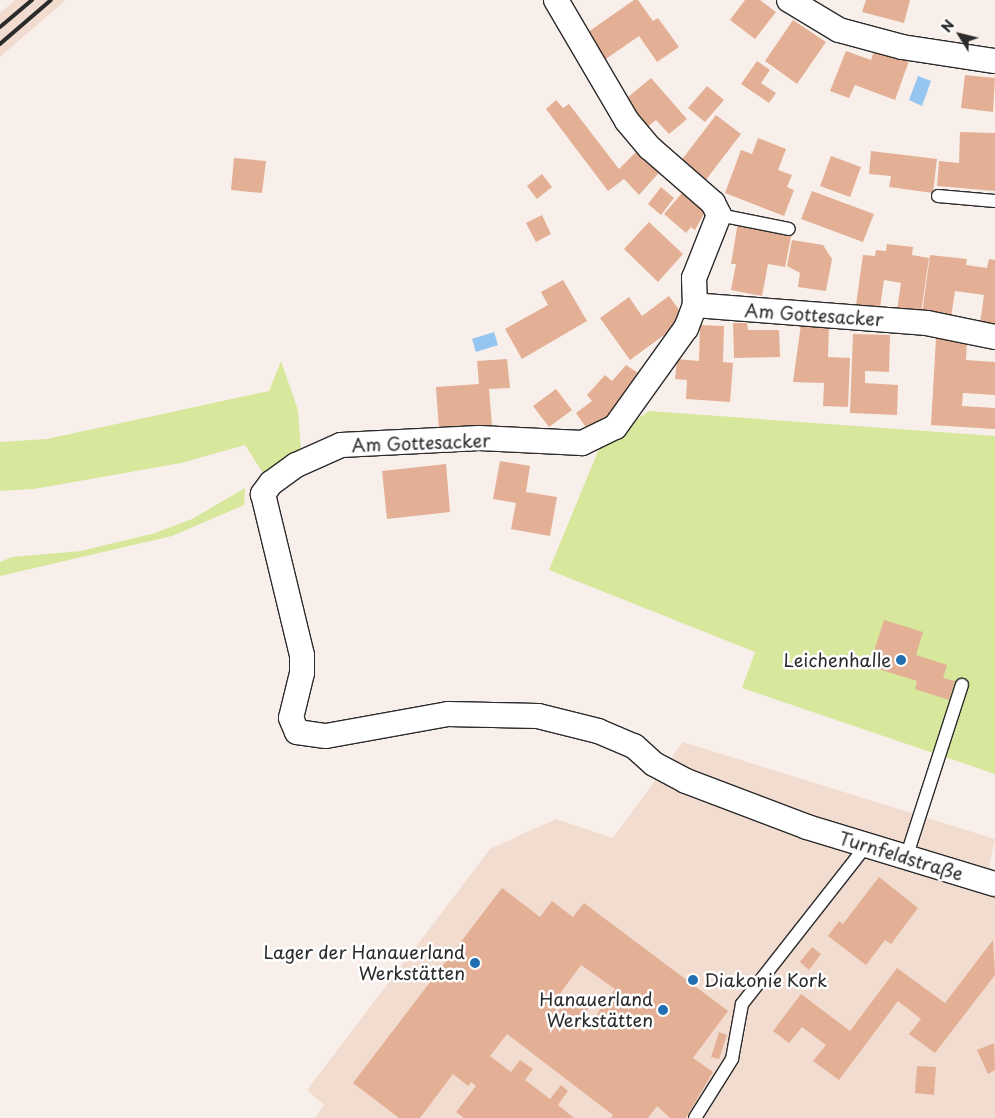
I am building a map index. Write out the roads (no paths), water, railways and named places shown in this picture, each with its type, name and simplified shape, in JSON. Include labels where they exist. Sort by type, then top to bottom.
[{"type":"street","points":[[556,0],[628,121],[650,148],[713,203],[719,215],[694,278],[695,305]]},
{"type":"street","points":[[789,0],[838,30],[902,47],[995,61]]},
{"type":"street","name":"Am Gottesacker","points":[[686,781],[654,764],[634,746],[598,730],[538,716],[448,714],[326,736],[296,732],[291,718],[302,673],[302,655],[263,494],[271,483],[296,464],[341,445],[479,438],[582,443],[615,427],[686,328],[695,305],[926,323],[995,337]]},
{"type":"street","name":"Turnfeldstraße","points":[[686,781],[807,827],[995,884]]},
{"type":"lane","points":[[938,196],[995,201]]},
{"type":"lane","points":[[719,215],[789,229]]},
{"type":"lane","points":[[906,858],[962,685]]},
{"type":"lane","points":[[695,1118],[732,1059],[742,1004],[866,846]]},
{"type":"water","points":[[918,76],[931,81],[922,106],[909,100]]},
{"type":"water","points":[[494,332],[498,345],[476,352],[472,339]]},
{"type":"railway","points":[[0,27],[32,0]]},
{"type":"railway","points":[[0,44],[51,0]]},
{"type":"place","name":"Leichenhalle","points":[[901,660]]},
{"type":"place","name":"Lager der Hanauerland Werkstätten","points":[[475,963]]},
{"type":"place","name":"Diakonie Kork","points":[[693,980]]},
{"type":"place","name":"Hanauerland Werkstätten","points":[[663,1010]]}]
